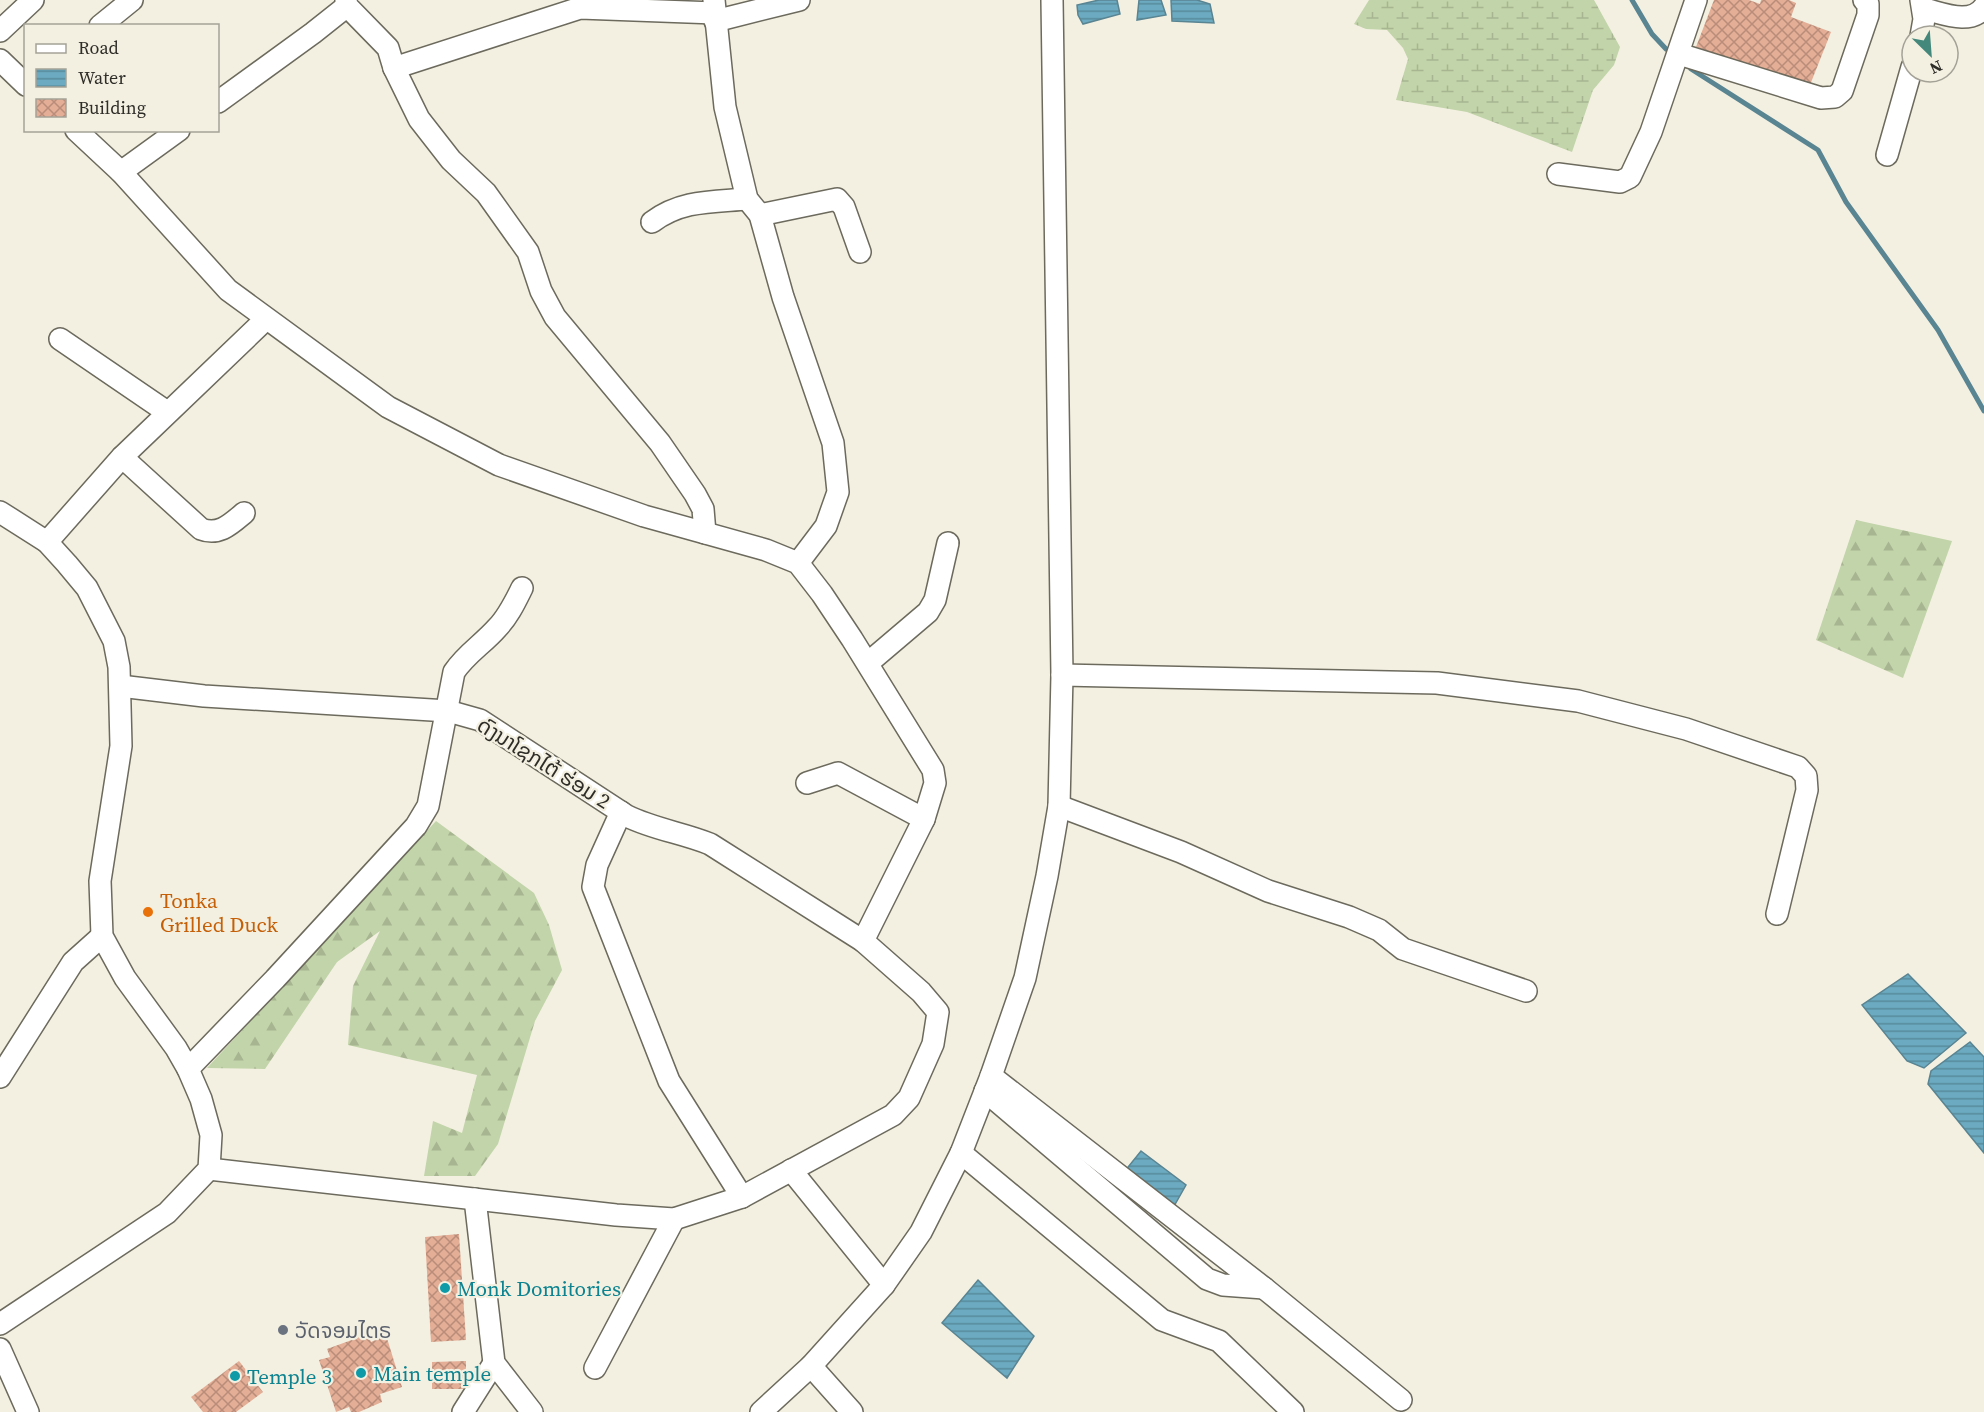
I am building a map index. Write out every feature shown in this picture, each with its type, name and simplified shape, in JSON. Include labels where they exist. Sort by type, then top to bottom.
[{"type":"street","points":[[0,31],[33,0]]},
{"type":"street","points":[[102,24],[132,0]]},
{"type":"street","points":[[394,68],[580,8],[715,11],[799,0]]},
{"type":"street","points":[[761,1412],[811,1366],[884,1285],[921,1232],[961,1153],[988,1084],[1024,978],[1047,876],[1059,806],[1062,675],[1052,0]]},
{"type":"street","points":[[1558,174],[1620,182],[1630,177],[1651,132],[1696,0]]},
{"type":"street","points":[[1678,54],[1821,98],[1835,97],[1842,91],[1868,15],[1868,4],[1864,0]]},
{"type":"street","points":[[219,101],[313,33],[346,3],[388,48],[394,68],[419,119],[451,160],[486,193],[528,252],[541,291],[555,317],[660,443],[695,494],[703,509],[705,533]]},
{"type":"street","points":[[1923,24],[1922,4],[1968,18],[1979,14],[1984,7]]},
{"type":"street","points":[[715,11],[725,107],[754,207],[833,443],[838,492],[826,526],[798,563]]},
{"type":"street","points":[[0,60],[24,83]]},
{"type":"street","points":[[1887,155],[1907,84]]},
{"type":"street","points":[[78,132],[121,171],[228,290],[388,407],[499,465],[644,516],[766,550],[798,563],[822,594],[868,663],[933,770],[935,783],[924,819],[863,941]]},
{"type":"street","points":[[121,171],[176,132]]},
{"type":"street","points":[[652,222],[665,212],[684,204],[754,207],[837,200],[844,207],[860,252]]},
{"type":"street","points":[[47,542],[122,457],[266,319]]},
{"type":"street","points":[[60,339],[167,412]]},
{"type":"street","points":[[122,457],[201,529],[208,532],[218,531],[244,513]]},
{"type":"street","points":[[0,512],[47,542],[87,588],[114,641],[120,686],[122,746],[100,881],[102,936],[125,978],[176,1048],[188,1069],[201,1099],[211,1135],[209,1169],[167,1213],[0,1324]]},
{"type":"street","points":[[868,663],[928,612],[935,600],[948,543]]},
{"type":"street","points":[[188,1069],[276,979],[416,826],[428,806],[454,672],[463,658],[498,628],[522,588]]},
{"type":"street","points":[[1062,675],[1437,683],[1578,701],[1686,729],[1798,767],[1806,776],[1807,790],[1778,914]]},
{"type":"street","name":"ດົງນາໂຊກໄຕ້ ຮ່ອມ 2","points":[[120,686],[204,696],[448,711],[480,720],[621,812],[644,825],[690,836],[710,844],[863,941],[921,992],[938,1012],[933,1044],[909,1098],[893,1114],[791,1170]]},
{"type":"street","points":[[807,783],[838,773],[924,819]]},
{"type":"street","points":[[1059,806],[1181,852],[1268,891],[1349,917],[1379,930],[1403,949],[1526,991]]},
{"type":"street","points":[[621,812],[597,865],[593,887],[669,1081],[742,1197]]},
{"type":"street","points":[[0,1077],[73,962],[102,936]]},
{"type":"street","points":[[988,1084],[1264,1288],[1401,1400]]},
{"type":"street","points":[[988,1084],[1207,1279],[1223,1285],[1264,1288]]},
{"type":"street","points":[[961,1153],[1162,1320],[1219,1341],[1293,1412]]},
{"type":"street","points":[[209,1169],[674,1219],[742,1197],[791,1170],[884,1285]]},
{"type":"street","points":[[475,1199],[494,1363],[532,1412]]},
{"type":"street","points":[[595,1368],[674,1219]]},
{"type":"street","points":[[0,1349],[28,1412]]},
{"type":"street","points":[[463,1412],[494,1363]]},
{"type":"street","points":[[811,1366],[852,1412]]},
{"type":"green space","points":[[1369,0],[1594,0],[1620,47],[1614,65],[1593,90],[1572,152],[1467,112],[1396,100],[1408,59],[1403,48],[1387,30],[1366,29],[1354,24]]},
{"type":"green space","points":[[1856,520],[1952,541],[1903,678],[1816,640]]},
{"type":"green space","points":[[436,821],[534,893],[549,925],[562,970],[535,1021],[498,1144],[475,1176],[424,1176],[433,1121],[462,1133],[477,1075],[348,1045],[353,986],[380,931],[337,962],[265,1069],[207,1068]]},
{"type":"water","points":[[1099,0],[1117,0],[1120,14],[1083,24],[1078,15],[1077,5]]},
{"type":"water","points":[[1139,0],[1161,0],[1166,15],[1137,20]]},
{"type":"water","points":[[1171,0],[1197,0],[1210,4],[1214,23],[1172,21]]},
{"type":"water","points":[[1908,974],[1966,1033],[1924,1068],[1907,1061],[1862,1005]]},
{"type":"water","points":[[1970,1042],[1984,1057],[1984,1153],[1928,1084],[1931,1071]]},
{"type":"water","points":[[1141,1151],[1186,1185],[1173,1208],[1124,1172]]},
{"type":"water","points":[[978,1280],[1034,1336],[1007,1378],[942,1323]]},
{"type":"building","points":[[1714,0],[1749,0],[1760,4],[1761,0],[1789,0],[1796,3],[1791,17],[1831,32],[1808,90],[1696,47]]},
{"type":"building","name":"Monk Domitories","points":[[459,1234],[466,1340],[431,1342],[425,1237]]},
{"type":"building","name":"Main temple","points":[[368,1334],[371,1342],[386,1335],[402,1387],[380,1394],[382,1402],[359,1412],[351,1412],[349,1407],[336,1412],[319,1360],[330,1357],[327,1349]]},
{"type":"building","name":"Temple 3","points":[[239,1361],[263,1392],[236,1412],[203,1412],[191,1397]]},
{"type":"building","points":[[466,1361],[466,1389],[432,1389],[432,1362]]},
{"type":"waterway","points":[[1632,0],[1652,34],[1666,49]]},
{"type":"waterway","points":[[1691,69],[1818,150],[1846,202],[1938,330],[1984,411]]},
{"type":"place","name":"Tonka Grilled Duck","points":[[148,912]]},
{"type":"place","name":"Monk Domitories","points":[[445,1288]]},
{"type":"place","name":"ວັດຈອມໄຕຣ","points":[[283,1330]]},
{"type":"place","name":"Main temple","points":[[361,1373]]},
{"type":"place","name":"Temple 3","points":[[235,1376]]}]
